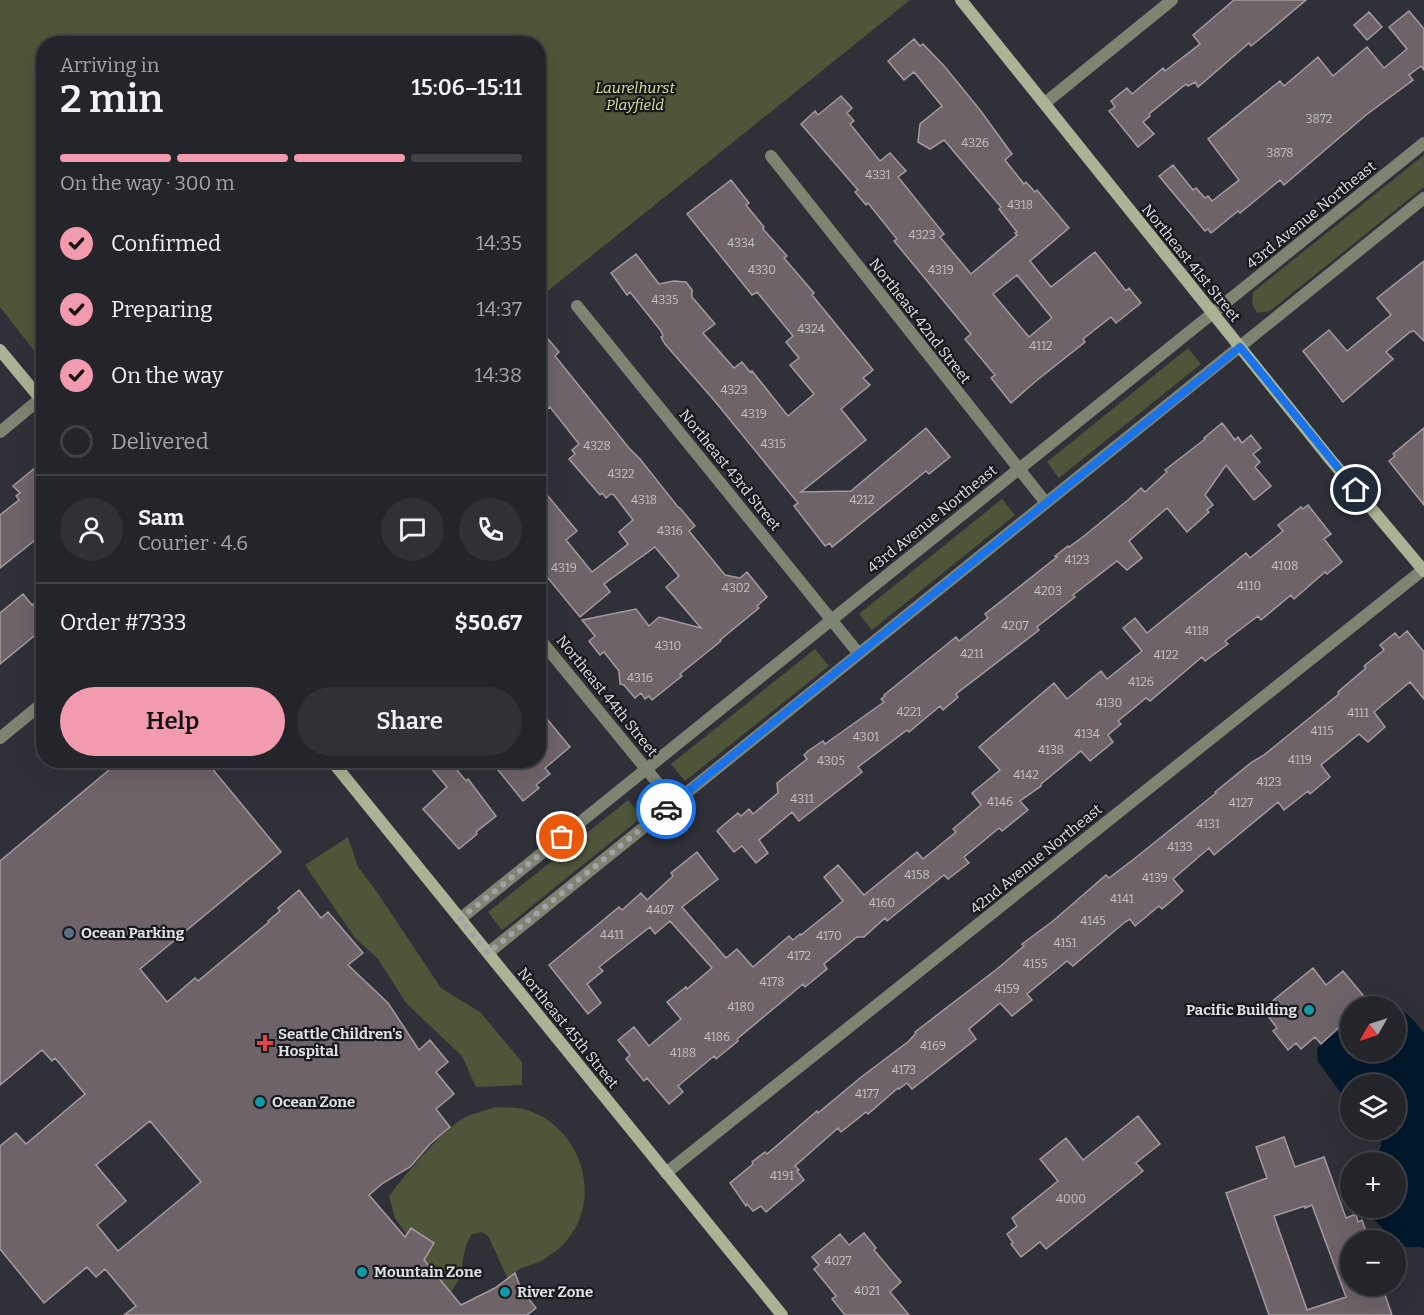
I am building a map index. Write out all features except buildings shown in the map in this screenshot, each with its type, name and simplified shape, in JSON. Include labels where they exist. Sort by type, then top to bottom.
[{"type":"street","name":"Northeast 41st Street","points":[[961,0],[1240,347],[1424,570]]},
{"type":"street","points":[[1044,103],[1172,0]]},
{"type":"street","name":"43rd Avenue Northeast","points":[[460,919],[1424,143]]},
{"type":"street","name":"Northeast 42nd Street","points":[[771,156],[1046,503]]},
{"type":"street","points":[[488,953],[1424,198]]},
{"type":"street","name":"Northeast 43rd Street","points":[[577,306],[859,654]]},
{"type":"street","points":[[0,350],[36,394]]},
{"type":"street","points":[[0,432],[36,405]]},
{"type":"street","name":"42nd Avenue Northeast","points":[[666,1173],[1424,570]]},
{"type":"street","name":"Northeast 44th Street","points":[[546,647],[674,803]]},
{"type":"street","points":[[0,738],[36,709]]},
{"type":"street","name":"Northeast 45th Street","points":[[337,768],[782,1315]]},
{"type":"green space","name":"Laurelhurst Playfield","points":[[0,0],[910,0],[546,292],[546,36],[36,36],[36,353],[0,307]]},
{"type":"green space","points":[[1424,155],[1424,187],[1270,311],[1257,313],[1252,304],[1253,292]]},
{"type":"green space","points":[[1188,348],[1201,364],[1059,478],[1047,462]]},
{"type":"green space","points":[[1002,499],[1015,515],[872,630],[859,614]]},
{"type":"green space","points":[[815,649],[829,666],[685,781],[671,764]]},
{"type":"green space","points":[[628,800],[642,817],[502,930],[488,912]]},
{"type":"green space","points":[[348,837],[358,867],[441,988],[480,1012],[522,1062],[522,1085],[476,1087],[462,1056],[406,1003],[378,959],[355,938],[305,865]]},
{"type":"green space","points":[[495,1107],[527,1110],[545,1119],[561,1131],[580,1164],[584,1183],[584,1203],[578,1222],[563,1245],[543,1260],[520,1269],[508,1279],[488,1236],[482,1232],[472,1234],[465,1249],[461,1273],[448,1294],[395,1218],[389,1196],[424,1154],[455,1124],[468,1116]]},
{"type":"water","points":[[1406,1014],[1424,1033],[1424,1249],[1406,1247],[1406,1230],[1384,1230],[1373,1218],[1406,1218],[1406,1152],[1379,1152],[1381,1140],[1406,1140],[1406,1074],[1340,1074],[1340,1092],[1318,1062],[1317,1048],[1340,1029],[1340,1062],[1406,1062]]},
{"type":"way so far","points":[[562,837],[460,919],[488,953],[666,809]]},
{"type":"place","name":"Ocean Parking","points":[[69,933]]},
{"type":"place","name":"Pacific Building","points":[[1309,1010]]},
{"type":"place","name":"Seattle Children's Hospital","points":[[265,1043]]},
{"type":"place","name":"Ocean Zone","points":[[260,1102]]},
{"type":"place","name":"Mountain Zone","points":[[362,1272]]},
{"type":"place","name":"River Zone","points":[[505,1292]]},
{"type":"route","points":[[666,809],[1240,347],[1356,490]]}]
